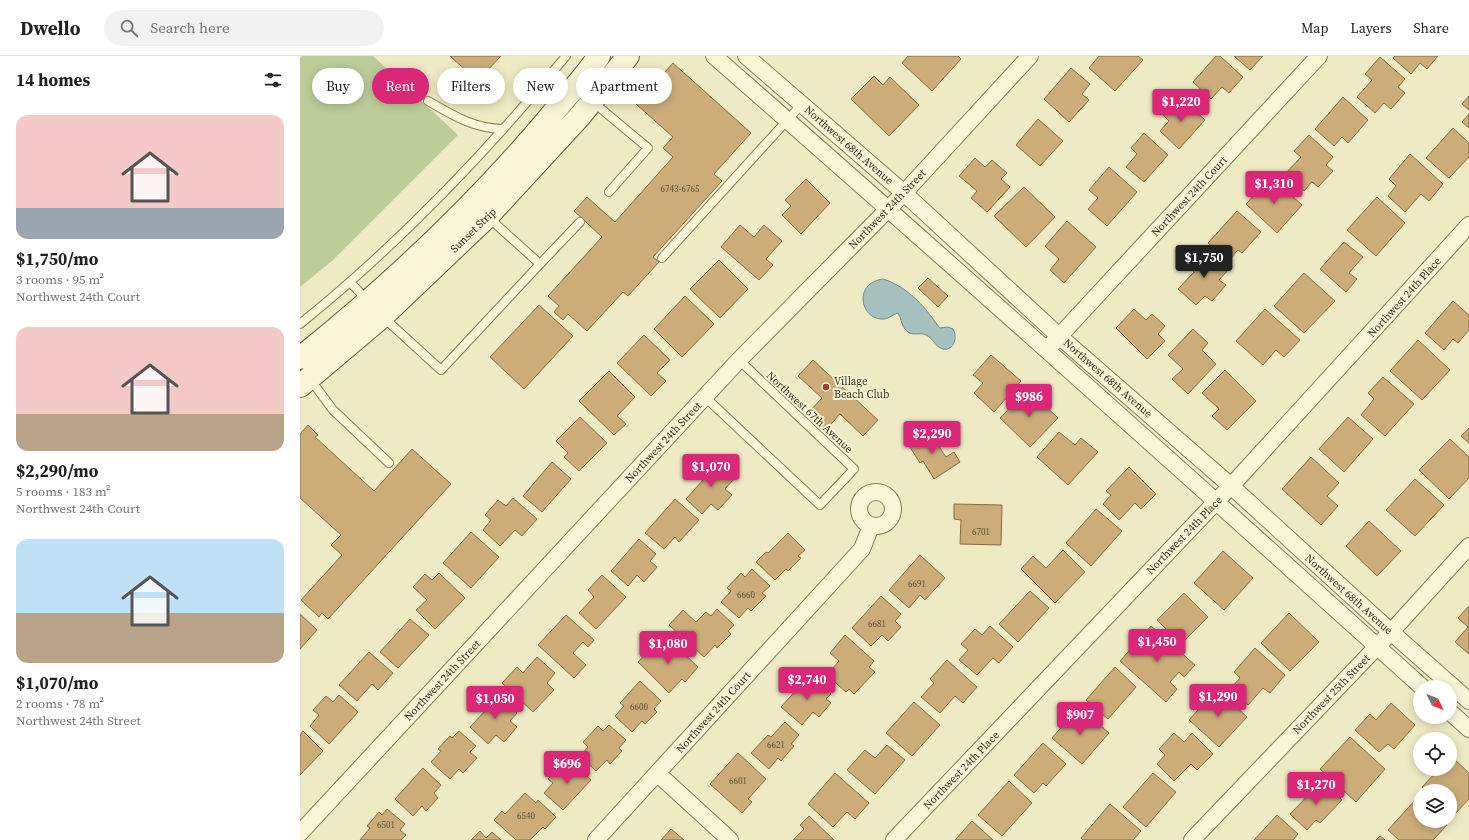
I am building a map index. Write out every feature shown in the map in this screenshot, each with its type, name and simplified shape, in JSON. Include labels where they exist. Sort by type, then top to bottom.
[{"type":"street","name":"Sunset Strip","points":[[480,210],[523,149],[599,56]]},
{"type":"street","name":"Sunset Strip","points":[[619,68],[628,56]]},
{"type":"street","name":"Northwest 68th Avenue","points":[[714,56],[1047,350],[1414,680]]},
{"type":"street","name":"Northwest 68th Avenue","points":[[746,56],[904,192],[1059,336],[1231,486],[1469,701]]},
{"type":"street","name":"Northwest 24th Street","points":[[300,833],[739,360],[888,209],[1030,56]]},
{"type":"street","name":"Northwest 24th Court","points":[[1047,350],[1319,56]]},
{"type":"street","name":"Sunset Strip","points":[[305,382],[376,309],[416,259],[480,210],[548,153],[590,104]]},
{"type":"street","name":"Northwest 24th Place","points":[[894,840],[1231,486],[1469,226]]},
{"type":"street","name":"Sunset Strip","points":[[300,358],[376,309]]},
{"type":"street","name":"Northwest 24th Court","points":[[596,840],[862,549],[871,526]]},
{"type":"street","name":"Northwest 25th Street","points":[[1192,840],[1391,632],[1469,546]]},
{"type":"street","points":[[1457,718],[1469,729]]},
{"type":"street","points":[[657,774],[730,840]]},
{"type":"lane","points":[[300,324],[350,282],[461,176],[526,104],[566,56]]},
{"type":"lane","points":[[429,102],[463,120],[488,128],[503,129]]},
{"type":"lane","points":[[597,104],[648,148],[609,192]]},
{"type":"lane","points":[[662,258],[802,104]]},
{"type":"lane","points":[[480,210],[540,264]]},
{"type":"lane","points":[[350,282],[376,309],[441,370],[580,222]]},
{"type":"lane","name":"Northwest 67th Avenue","points":[[705,397],[820,505],[854,469],[739,360]]},
{"type":"lane","points":[[305,382],[389,463]]},
{"type":"green space","points":[[302,56],[373,56],[386,68],[372,68],[372,104],[425,104],[458,135],[333,260],[300,287],[300,58]]},
{"type":"water","points":[[883,279],[890,281],[915,298],[926,309],[940,328],[948,327],[953,329],[955,339],[950,348],[940,348],[926,335],[912,334],[908,332],[904,328],[898,313],[884,319],[876,318],[870,314],[865,308],[863,301],[864,294],[867,287],[873,282]]},
{"type":"building","points":[[450,56],[501,56],[490,68],[463,68]]},
{"type":"building","points":[[908,56],[958,56],[961,59],[932,91],[902,63]]},
{"type":"building","points":[[1099,56],[1138,56],[1143,60],[1115,91],[1089,68]]},
{"type":"building","points":[[1216,56],[1220,56],[1243,77],[1229,93],[1222,87],[1211,99],[1193,82]]},
{"type":"building","points":[[1234,56],[1263,56],[1250,70]]},
{"type":"building","points":[[1395,56],[1438,56],[1427,69],[1420,63],[1411,74],[1393,58]]},
{"type":"building","points":[[1380,57],[1405,79],[1398,87],[1405,93],[1391,109],[1384,103],[1375,113],[1357,97],[1372,80],[1365,74]]},
{"type":"building","points":[[673,63],[751,133],[714,174],[722,181],[653,257],[659,262],[628,296],[623,292],[587,331],[568,314],[563,320],[554,312],[559,306],[548,296],[602,237],[574,211],[587,197],[615,222],[673,157],[663,148],[673,137],[636,104],[672,104],[672,68],[668,68]]},
{"type":"building","points":[[1071,68],[1090,84],[1082,94],[1089,100],[1069,122],[1044,99]]},
{"type":"building","points":[[874,76],[883,85],[890,77],[919,105],[889,136],[851,99]]},
{"type":"building","points":[[1469,96],[1469,110],[1462,104]]},
{"type":"building","points":[[1180,97],[1205,120],[1179,149],[1160,131],[1169,121],[1163,115]]},
{"type":"building","points":[[1343,97],[1368,120],[1348,143],[1342,137],[1334,146],[1315,129]]},
{"type":"building","points":[[1469,114],[1469,128],[1462,122]]},
{"type":"building","points":[[1038,119],[1063,141],[1040,166],[1016,145]]},
{"type":"building","points":[[1453,128],[1469,143],[1469,157],[1449,178],[1426,158]]},
{"type":"building","points":[[1144,133],[1168,155],[1144,182],[1126,167],[1137,154],[1131,148]]},
{"type":"building","points":[[1309,135],[1333,157],[1326,165],[1333,171],[1318,187],[1312,182],[1304,191],[1285,174],[1301,157],[1294,151]]},
{"type":"building","points":[[1410,154],[1443,184],[1429,201],[1421,194],[1405,212],[1388,196],[1396,186],[1389,179]]},
{"type":"building","points":[[975,158],[985,167],[992,160],[1007,173],[1001,179],[1010,187],[987,212],[971,198],[977,191],[959,176]]},
{"type":"building","points":[[1109,167],[1137,192],[1107,226],[1088,209],[1098,198],[1089,190]]},
{"type":"building","points":[[1271,177],[1302,205],[1277,233],[1246,204]]},
{"type":"building","points":[[806,179],[830,203],[801,234],[782,215],[791,206],[785,200]]},
{"type":"building","points":[[1024,187],[1055,217],[1026,247],[994,216]]},
{"type":"building","points":[[1377,197],[1405,223],[1376,256],[1347,230]]},
{"type":"building","points":[[1237,211],[1261,232],[1242,253],[1238,250],[1228,261],[1208,243]]},
{"type":"building","points":[[1067,221],[1096,247],[1064,283],[1050,270],[1059,259],[1045,246]]},
{"type":"building","points":[[740,225],[754,237],[764,225],[782,241],[766,259],[773,265],[759,280],[721,247]]},
{"type":"building","points":[[1344,242],[1363,257],[1349,273],[1357,279],[1346,292],[1320,269]]},
{"type":"building","points":[[1202,249],[1227,271],[1219,280],[1226,285],[1212,301],[1205,296],[1196,305],[1178,289],[1194,272],[1187,265]]},
{"type":"building","points":[[719,260],[748,289],[720,318],[690,289]]},
{"type":"building","points":[[1304,273],[1335,301],[1304,333],[1274,306]]},
{"type":"building","points":[[928,278],[948,296],[938,307],[918,288]]},
{"type":"building","points":[[685,296],[714,324],[682,357],[654,329]]},
{"type":"building","points":[[1453,301],[1469,315],[1469,330],[1458,343],[1453,339],[1444,350],[1425,333]]},
{"type":"building","points":[[539,305],[573,336],[524,389],[490,357]]},
{"type":"building","points":[[1134,309],[1146,320],[1152,314],[1165,326],[1158,334],[1165,341],[1147,359],[1116,328]]},
{"type":"building","points":[[1265,309],[1300,340],[1284,357],[1276,350],[1263,365],[1236,341]]},
{"type":"building","points":[[1193,329],[1208,343],[1202,350],[1216,364],[1188,394],[1172,379],[1183,369],[1168,355]]},
{"type":"building","points":[[644,335],[670,360],[657,373],[666,381],[651,396],[617,363]]},
{"type":"building","points":[[1418,340],[1450,370],[1422,400],[1390,371]]},
{"type":"building","points":[[991,355],[1021,381],[994,412],[974,393],[983,383],[973,375]]},
{"type":"building","name":"Village Beach Club","points":[[813,360],[878,420],[863,436],[840,414],[825,431],[807,414],[822,398],[798,376]]},
{"type":"building","points":[[1225,370],[1256,401],[1227,430],[1212,416],[1219,409],[1202,393]]},
{"type":"building","points":[[609,371],[635,397],[617,416],[626,424],[614,435],[579,401]]},
{"type":"building","points":[[1383,377],[1414,404],[1385,436],[1361,415],[1374,399],[1368,393]]},
{"type":"building","points":[[1028,389],[1058,418],[1030,447],[1000,418]]},
{"type":"building","points":[[580,417],[607,443],[579,471],[564,457],[568,453],[556,441]]},
{"type":"building","points":[[1348,417],[1373,439],[1344,472],[1319,449]]},
{"type":"building","points":[[308,425],[318,435],[315,437],[374,491],[412,449],[451,484],[328,619],[322,613],[319,617],[301,600],[342,555],[331,545],[341,535],[300,498],[300,434]]},
{"type":"building","points":[[1469,428],[1469,443],[1461,436]]},
{"type":"building","points":[[928,430],[946,457],[954,452],[960,462],[934,479],[923,461],[920,463],[908,444]]},
{"type":"building","points":[[1059,432],[1075,445],[1081,438],[1098,452],[1068,485],[1037,457]]},
{"type":"building","points":[[1450,439],[1469,457],[1469,478],[1449,499],[1419,470]]},
{"type":"building","points":[[1311,457],[1339,483],[1327,496],[1338,506],[1321,525],[1282,489]]},
{"type":"building","points":[[712,459],[734,479],[725,489],[732,495],[718,510],[711,504],[702,514],[686,499],[703,480],[697,474]]},
{"type":"building","points":[[552,462],[571,479],[542,512],[523,496]]},
{"type":"building","points":[[1129,467],[1156,494],[1141,509],[1135,503],[1119,520],[1103,504],[1111,495],[1106,491]]},
{"type":"building","points":[[1415,479],[1444,505],[1415,536],[1386,510]]},
{"type":"building","points":[[513,498],[537,519],[522,536],[515,530],[500,546],[483,530],[491,520],[485,515],[498,500],[506,506]]},
{"type":"building","points":[[675,499],[699,520],[679,542],[675,537],[664,549],[645,533]]},
{"type":"building","points":[[954,504],[1002,505],[1001,545],[960,544],[961,520],[954,519]]},
{"type":"building","points":[[1096,509],[1122,531],[1091,566],[1066,543]]},
{"type":"building","points":[[1369,521],[1401,551],[1377,576],[1346,546]]},
{"type":"building","points":[[471,532],[499,557],[471,588],[443,563]]},
{"type":"building","points":[[788,533],[805,550],[798,556],[801,558],[788,571],[786,569],[775,580],[756,562],[766,552],[768,553]]},
{"type":"building","points":[[639,539],[656,554],[650,561],[657,567],[644,582],[637,575],[628,586],[611,571]]},
{"type":"building","points":[[1063,550],[1085,572],[1055,603],[1021,569],[1033,556],[1046,568]]},
{"type":"building","points":[[1223,551],[1253,578],[1224,610],[1194,583]]},
{"type":"building","points":[[920,555],[945,578],[925,600],[920,595],[909,608],[889,590]]},
{"type":"building","points":[[752,569],[770,586],[762,593],[766,596],[751,611],[748,608],[739,618],[721,602],[731,591],[727,588],[741,573],[745,577]]},
{"type":"building","points":[[439,573],[465,598],[435,629],[416,610],[427,600],[413,587],[425,574],[432,580]]},
{"type":"building","points":[[602,575],[626,597],[596,629],[579,613],[594,597],[588,590]]},
{"type":"building","points":[[1030,591],[1049,608],[1018,642],[999,624]]},
{"type":"building","points":[[1184,593],[1208,617],[1181,644],[1157,620]]},
{"type":"building","points":[[881,596],[901,614],[895,621],[901,627],[888,641],[882,635],[871,646],[852,628]]},
{"type":"building","points":[[1469,606],[1469,654],[1455,642],[1468,627],[1458,618]]},
{"type":"building","points":[[717,609],[734,625],[728,631],[731,634],[717,648],[715,645],[704,657],[669,625],[683,610],[696,622],[706,612],[711,616]]},
{"type":"building","points":[[1289,613],[1319,642],[1290,671],[1261,643]]},
{"type":"building","points":[[300,614],[317,630],[300,649]]},
{"type":"building","points":[[566,615],[594,640],[588,647],[583,642],[573,653],[586,665],[574,678],[538,645]]},
{"type":"building","points":[[410,619],[429,635],[398,668],[380,652]]},
{"type":"building","points":[[990,626],[1013,647],[999,663],[993,658],[977,675],[959,660],[968,650],[961,644],[975,629],[982,635]]},
{"type":"building","points":[[1151,626],[1195,665],[1184,677],[1179,672],[1170,682],[1177,689],[1166,702],[1120,661]]},
{"type":"building","points":[[845,635],[874,661],[869,667],[875,672],[854,694],[849,689],[846,692],[827,675],[839,661],[830,653]]},
{"type":"building","points":[[666,637],[698,667],[685,682],[682,679],[669,693],[638,662],[650,649],[653,651]]},
{"type":"building","points":[[1255,648],[1285,675],[1270,693],[1263,688],[1248,705],[1230,689],[1240,678],[1234,672]]},
{"type":"building","points":[[369,652],[393,673],[378,690],[372,684],[357,701],[339,685]]},
{"type":"building","points":[[537,657],[555,673],[547,683],[554,690],[533,712],[502,683],[517,667],[523,673]]},
{"type":"building","points":[[947,660],[977,687],[963,703],[955,696],[940,713],[921,697],[934,683],[930,679]]},
{"type":"building","points":[[1115,667],[1136,687],[1108,719],[1086,700]]},
{"type":"building","points":[[810,675],[831,694],[826,699],[831,703],[819,717],[813,712],[802,725],[781,707]]},
{"type":"building","points":[[640,681],[661,701],[654,709],[657,712],[645,724],[642,721],[632,732],[615,716],[624,706],[620,703]]},
{"type":"building","points":[[1217,689],[1247,717],[1219,747],[1189,720]]},
{"type":"building","points":[[494,691],[517,713],[510,721],[517,727],[504,742],[496,735],[488,744],[470,727],[486,710],[481,705]]},
{"type":"building","points":[[339,695],[358,712],[329,744],[310,726],[319,715],[313,710],[326,696],[333,702]]},
{"type":"building","points":[[914,702],[940,725],[912,756],[886,733]]},
{"type":"building","points":[[1391,703],[1415,725],[1394,749],[1388,744],[1379,752],[1355,730],[1370,714],[1376,720]]},
{"type":"building","points":[[1079,707],[1109,733],[1082,764],[1052,738]]},
{"type":"building","points":[[785,722],[799,735],[791,744],[794,746],[781,761],[778,758],[769,769],[751,753],[768,735],[771,737]]},
{"type":"building","points":[[609,725],[626,740],[619,748],[622,751],[610,764],[607,760],[596,771],[580,756],[588,747],[583,742],[598,726],[603,731]]},
{"type":"building","points":[[303,731],[323,751],[300,775],[300,735]]},
{"type":"building","points":[[459,731],[476,746],[470,752],[477,758],[463,773],[459,769],[450,779],[431,762],[441,751],[438,749],[450,736],[452,738]]},
{"type":"building","points":[[1174,733],[1184,742],[1192,733],[1213,754],[1197,770],[1191,764],[1174,781],[1157,764],[1165,755],[1159,749]]},
{"type":"building","points":[[1350,737],[1385,769],[1356,802],[1320,769]]},
{"type":"building","points":[[1043,743],[1066,764],[1046,786],[1043,783],[1034,793],[1014,775]]},
{"type":"building","points":[[887,745],[905,760],[875,794],[847,770],[865,750],[875,758]]},
{"type":"building","points":[[738,753],[766,779],[748,799],[752,802],[742,813],[710,784]]},
{"type":"building","points":[[573,762],[591,780],[563,810],[544,793],[553,783],[548,779],[561,765],[566,770]]},
{"type":"building","points":[[1457,762],[1469,773],[1469,799],[1457,812],[1457,784],[1425,784],[1432,776],[1457,776]]},
{"type":"building","points":[[423,768],[441,785],[434,793],[438,798],[426,811],[422,806],[413,816],[395,799]]},
{"type":"building","points":[[835,773],[869,803],[855,819],[847,812],[833,827],[808,804]]},
{"type":"building","points":[[1153,773],[1176,792],[1146,827],[1123,807]]},
{"type":"building","points":[[1009,781],[1032,803],[1002,836],[978,815]]},
{"type":"building","points":[[1322,781],[1342,800],[1320,823],[1316,820],[1307,830],[1290,814]]},
{"type":"building","points":[[525,793],[536,803],[538,800],[556,817],[545,829],[543,827],[530,840],[516,840],[494,820],[502,811],[505,814]]},
{"type":"building","points":[[1413,802],[1413,828],[1444,828],[1433,840],[1399,840],[1388,830]]},
{"type":"building","points":[[1110,804],[1141,831],[1133,840],[1083,840],[1081,838]]},
{"type":"building","points":[[387,809],[405,824],[400,830],[406,835],[401,840],[360,840],[370,828],[367,826],[379,812],[382,815]]},
{"type":"building","points":[[1277,815],[1298,834],[1293,840],[1254,840]]},
{"type":"building","points":[[809,816],[834,840],[793,840],[804,829],[800,825]]},
{"type":"building","points":[[972,821],[993,840],[955,840]]},
{"type":"building","points":[[671,829],[684,840],[661,840]]},
{"type":"building","points":[[480,831],[486,838],[492,832],[501,840],[471,840]]},
{"type":"building","points":[[1380,836],[1385,840],[1376,840]]},
{"type":"place","name":"Village Beach Club","points":[[826,387]]}]
